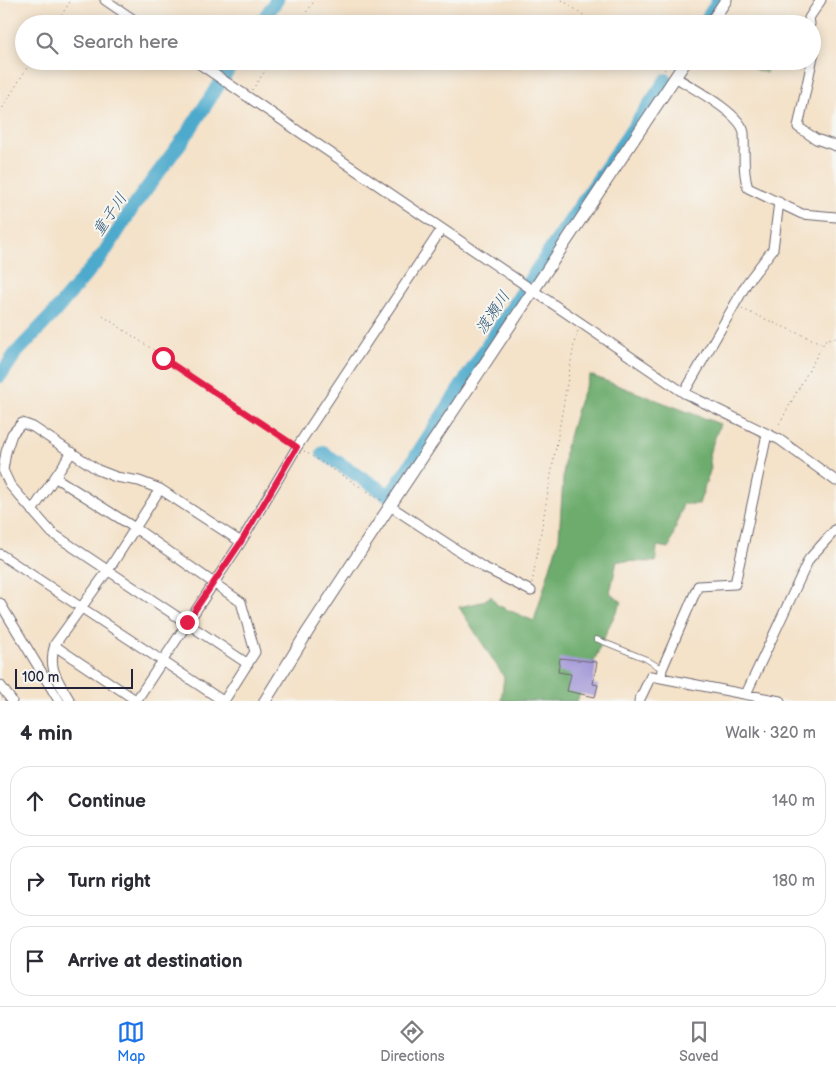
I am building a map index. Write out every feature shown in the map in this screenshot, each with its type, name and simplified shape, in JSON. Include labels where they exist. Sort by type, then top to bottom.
[{"type":"street","points":[[105,0],[127,15]]},
{"type":"street","points":[[716,15],[726,0]]},
{"type":"street","points":[[811,15],[820,0]]},
{"type":"street","points":[[208,70],[441,230],[684,392],[770,435],[810,460],[836,481]]},
{"type":"street","points":[[265,701],[308,630],[680,70]]},
{"type":"street","points":[[810,70],[798,127],[816,138],[836,146]]},
{"type":"street","points":[[675,77],[737,119],[744,130],[745,179],[748,188],[802,214],[836,217]]},
{"type":"street","points":[[684,392],[747,283],[774,249],[780,202]]},
{"type":"street","points":[[55,646],[137,701],[241,542],[297,447],[441,230]]},
{"type":"street","points":[[241,542],[160,489],[98,470],[33,427],[22,423],[12,434],[2,473],[10,485],[52,533],[109,569],[248,664]]},
{"type":"street","points":[[661,673],[698,586],[735,584],[770,435]]},
{"type":"street","points":[[32,511],[72,452]]},
{"type":"street","points":[[0,554],[223,701],[255,652],[241,602],[134,528],[56,478]]},
{"type":"street","points":[[70,701],[52,669],[52,654],[55,646],[109,569],[160,489]]},
{"type":"street","points":[[390,506],[483,567],[530,591]]},
{"type":"street","points":[[746,694],[809,560],[836,530]]},
{"type":"street","points":[[0,603],[59,701]]},
{"type":"street","points":[[639,701],[651,676],[661,673],[780,701]]},
{"type":"street","points":[[0,685],[12,701]]},
{"type":"lane","points":[[596,639],[646,659],[661,673]]},
{"type":"path","points":[[62,15],[71,0]]},
{"type":"path","points":[[304,15],[315,0]]},
{"type":"path","points":[[562,0],[583,15]]},
{"type":"path","points":[[0,112],[26,70]]},
{"type":"path","points":[[247,97],[266,70]]},
{"type":"path","points":[[665,70],[675,77]]},
{"type":"path","points":[[734,306],[823,344]]},
{"type":"path","points":[[103,316],[297,447],[390,506]]},
{"type":"path","points":[[530,591],[575,339],[582,324]]},
{"type":"path","points":[[770,435],[826,339],[836,338]]},
{"type":"green space","points":[[590,375],[720,424],[709,454],[711,468],[699,504],[683,504],[669,548],[657,546],[656,562],[617,561],[610,593],[622,602],[610,624],[577,701],[501,701],[504,677],[459,607],[482,602],[491,596],[497,605],[534,621],[559,538],[565,451],[579,402]]},
{"type":"building","points":[[560,658],[597,662],[593,684],[598,685],[595,697],[567,691],[571,674],[558,672]]},
{"type":"waterway","name":"童子川","points":[[266,15],[277,0]]},
{"type":"waterway","name":"渡瀬川","points":[[710,15],[719,0]]},
{"type":"waterway","name":"童子川","points":[[0,376],[16,353],[52,315],[104,253],[135,204],[187,134],[228,70]]},
{"type":"waterway","name":"渡瀬川","points":[[323,453],[390,496],[532,277],[666,80]]},
{"type":"route","points":[[163,358],[297,447],[241,542],[187,622]]}]
